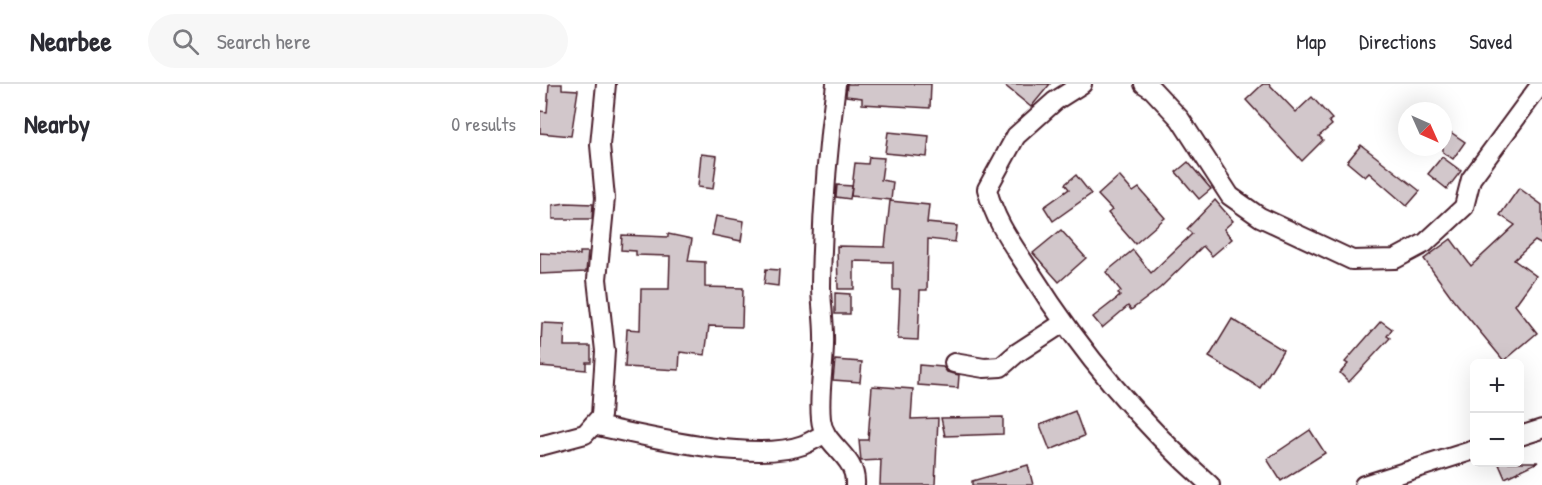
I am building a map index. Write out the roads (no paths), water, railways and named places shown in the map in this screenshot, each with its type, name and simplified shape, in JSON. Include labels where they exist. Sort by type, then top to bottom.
[{"type":"street","points":[[540,446],[585,434],[601,416],[604,351],[597,279],[605,198],[600,145],[606,84]]},
{"type":"street","points":[[836,84],[827,172],[821,286],[825,339],[819,403],[824,434],[850,462],[856,476],[855,485]]},
{"type":"street","points":[[1082,84],[1055,101],[1016,136],[987,189],[993,215],[1063,324],[1111,385],[1210,485]]},
{"type":"street","points":[[1144,84],[1152,89],[1180,118],[1230,196],[1260,217],[1352,260],[1395,259],[1425,243],[1464,207],[1471,179],[1541,84]]},
{"type":"street","points":[[954,363],[984,368],[1001,367],[1017,353],[1063,324]]},
{"type":"street","points":[[593,425],[692,445],[763,450],[802,446],[824,434]]},
{"type":"street","points":[[1524,435],[1542,429]]},
{"type":"street","points":[[1365,485],[1470,451]]}]
